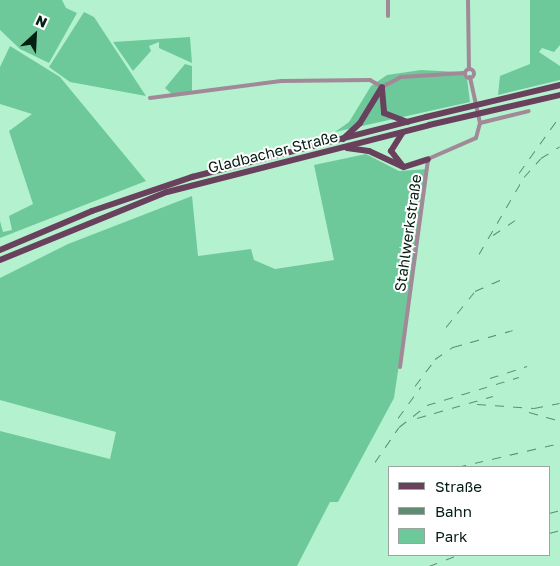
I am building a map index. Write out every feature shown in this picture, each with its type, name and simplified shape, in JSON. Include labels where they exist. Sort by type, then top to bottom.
[{"type":"main road","name":"Gladbacher Straße","points":[[0,260],[153,197],[341,144],[426,117],[560,85]]},
{"type":"main road","points":[[382,87],[379,97],[384,113],[408,122]]},
{"type":"main road","points":[[382,87],[360,123],[341,144],[369,151],[391,164],[408,166],[428,159]]},
{"type":"main road","name":"Gladbacher Straße","points":[[0,250],[158,188],[341,144],[560,95]]},
{"type":"main road","points":[[404,131],[391,151],[396,161],[408,166]]},
{"type":"street","points":[[388,0],[388,16]]},
{"type":"street","points":[[468,0],[469,68],[473,72],[470,77],[480,123],[529,111]]},
{"type":"street","points":[[464,73],[469,68]]},
{"type":"street","points":[[150,98],[281,81],[358,80],[382,87],[401,77],[464,73],[470,77]]},
{"type":"street","name":"Stahlwerkstraße","points":[[400,367],[428,159],[470,143],[480,123]]},
{"type":"green space","points":[[0,0],[62,0],[66,8],[77,13],[49,63],[20,49],[0,30]]},
{"type":"green space","points":[[530,0],[560,0],[560,45],[554,52],[542,48],[539,52],[560,66],[560,80],[498,95],[500,76],[530,64]]},
{"type":"green space","points":[[84,12],[94,17],[146,96],[70,82],[49,67]]},
{"type":"green space","points":[[190,37],[192,63],[159,48],[159,42],[149,46],[151,51],[133,71],[113,42]]},
{"type":"green space","points":[[10,46],[60,77],[146,181],[0,238],[0,221],[3,232],[12,230],[9,216],[33,204],[9,131],[32,114],[0,104],[0,67]]},
{"type":"green space","points":[[185,64],[192,66],[192,92],[174,96],[165,88]]},
{"type":"green space","points":[[421,70],[459,72],[467,78],[470,102],[335,132],[349,122],[371,86],[387,75]]},
{"type":"green space","points":[[366,154],[399,171],[428,169],[394,398],[338,502],[330,502],[297,566],[0,566],[0,431],[110,459],[116,432],[0,400],[0,278],[68,244],[192,196],[198,256],[251,249],[254,260],[275,269],[334,260],[314,165]]},
{"type":"railway","points":[[519,173],[560,116]]},
{"type":"railway","points":[[479,254],[524,177],[541,158],[560,146]]},
{"type":"railway","points":[[493,235],[515,220]]},
{"type":"railway","points":[[446,327],[475,291],[506,277]]},
{"type":"railway","points":[[415,386],[435,359],[453,347],[513,330]]},
{"type":"railway","points":[[490,378],[527,366]]},
{"type":"railway","points":[[375,462],[399,427],[427,405],[519,377]]},
{"type":"railway","points":[[398,418],[421,386]]},
{"type":"railway","points":[[417,418],[493,396]]},
{"type":"railway","points":[[477,404],[534,408],[560,403]]},
{"type":"railway","points":[[529,412],[560,421]]},
{"type":"railway","points":[[461,466],[560,443]]},
{"type":"railway","points":[[550,513],[560,510]]},
{"type":"railway","points":[[550,533],[560,530]]},
{"type":"railway","points":[[429,566],[454,556]]}]
